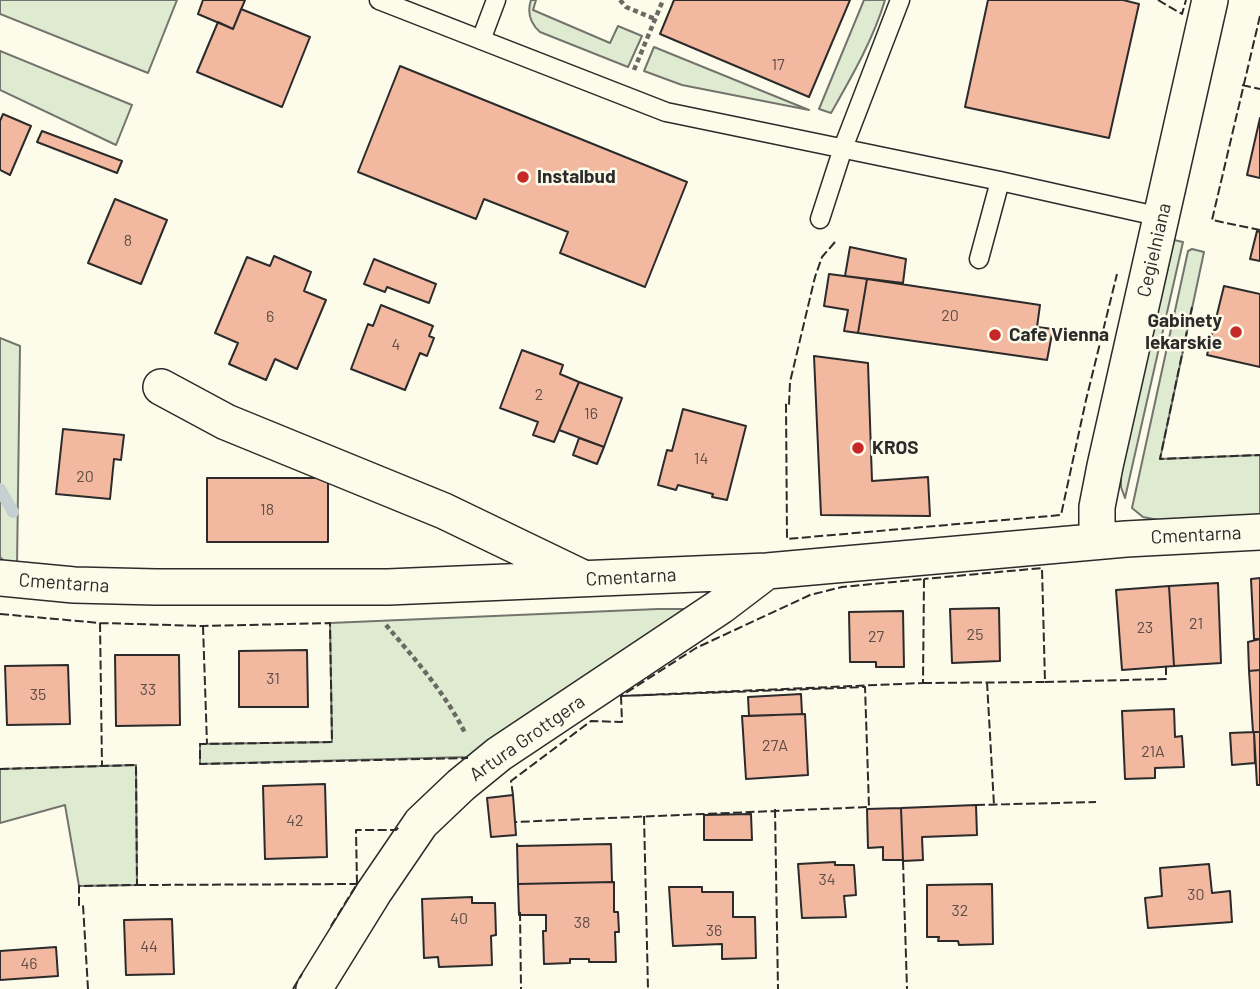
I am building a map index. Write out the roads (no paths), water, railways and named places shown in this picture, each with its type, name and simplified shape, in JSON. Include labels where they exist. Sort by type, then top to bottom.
[{"type":"street","name":"Cegielniana","points":[[1097,541],[1100,491],[1210,0]]},
{"type":"street","points":[[161,387],[226,422],[444,511],[586,579]]},
{"type":"street","name":"Cmentarna","points":[[0,578],[74,585],[156,587],[388,587],[767,571],[1097,541],[1260,532]]},
{"type":"street","name":"Artura Grottgera","points":[[314,989],[374,891],[421,823],[478,771],[724,604],[767,571]]},
{"type":"lane","points":[[379,0],[666,112],[1161,217]]},
{"type":"lane","points":[[481,40],[496,0]]},
{"type":"lane","points":[[820,219],[843,148],[900,0]]},
{"type":"lane","points":[[979,259],[1000,181]]},
{"type":"waterway","points":[[0,489],[13,512]]},
{"type":"place","name":"Instalbud","points":[[523,177]]},
{"type":"place","name":"Gabinety lekarskie","points":[[1236,332]]},
{"type":"place","name":"Cafe Vienna","points":[[995,335]]},
{"type":"place","name":"KROS","points":[[858,448]]}]
